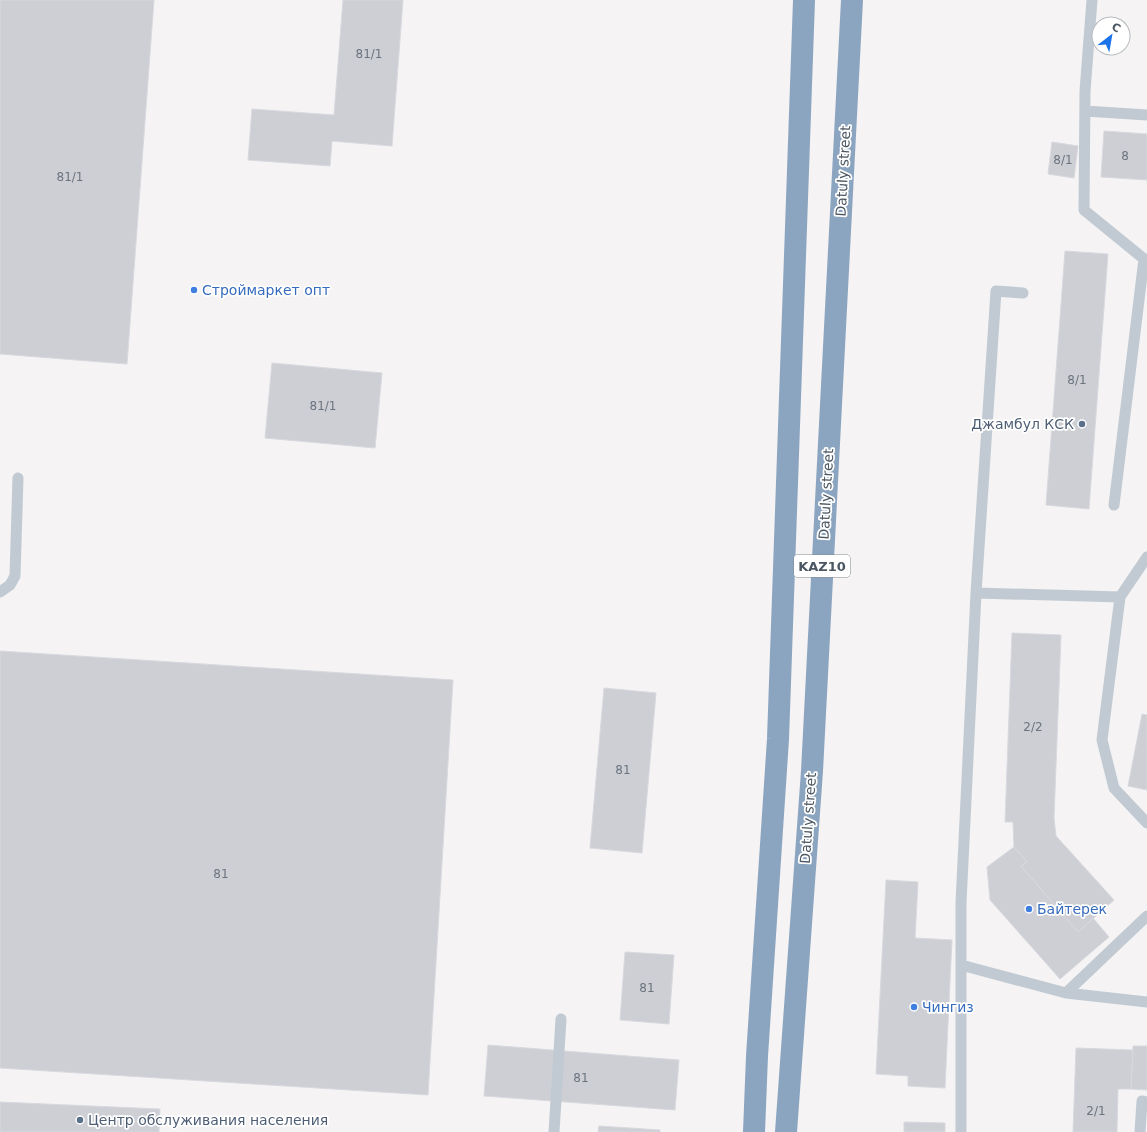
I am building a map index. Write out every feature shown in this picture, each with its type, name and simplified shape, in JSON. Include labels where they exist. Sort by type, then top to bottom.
[{"type":"highway","name":"KAZ10","points":[[754,1132],[757,1056],[778,739],[804,0]]},
{"type":"highway","name":"Datuly street","points":[[786,1132],[812,771],[852,0]]},
{"type":"lane","points":[[1092,0],[1085,111],[1084,210],[1145,259],[1114,505]]},
{"type":"lane","points":[[1085,111],[1147,115]]},
{"type":"lane","points":[[961,1132],[961,903],[976,593],[996,291],[1023,293]]},
{"type":"lane","points":[[0,592],[10,585],[15,576],[18,478]]},
{"type":"lane","points":[[1147,557],[1120,597],[1102,740],[1114,788],[1147,823]]},
{"type":"lane","points":[[976,593],[1120,597]]},
{"type":"lane","points":[[1066,993],[1147,916]]},
{"type":"lane","points":[[961,965],[1066,993],[1147,1002]]},
{"type":"lane","points":[[554,1132],[561,1019]]},
{"type":"lane","points":[[1140,1132],[1142,1101],[1147,1102]]},
{"type":"building","points":[[0,0],[154,0],[127,364],[0,354]]},
{"type":"building","points":[[343,0],[403,0],[392,146],[332,141],[330,166],[248,160],[252,109],[334,115]]},
{"type":"building","points":[[1104,131],[1147,134],[1147,180],[1101,177]]},
{"type":"building","points":[[1052,142],[1078,146],[1074,178],[1048,174]]},
{"type":"building","points":[[1065,251],[1108,254],[1089,509],[1046,505]]},
{"type":"building","points":[[272,363],[382,373],[375,448],[265,438]]},
{"type":"building","points":[[1012,633],[1061,635],[1054,818],[1056,836],[1114,900],[1078,932],[1021,866],[1027,862],[1014,847],[1013,822],[1005,822]]},
{"type":"building","points":[[0,651],[453,680],[428,1095],[0,1068]]},
{"type":"building","points":[[604,688],[656,693],[642,853],[590,848]]},
{"type":"building","points":[[1142,714],[1147,715],[1147,790],[1128,786]]},
{"type":"building","name":"Байтерек","points":[[1014,847],[1027,862],[1021,866],[1078,932],[1093,918],[1109,937],[1060,979],[990,900],[987,867]]},
{"type":"building","name":"Чингиз","points":[[886,880],[918,882],[915,938],[952,940],[945,1088],[908,1086],[908,1076],[876,1074]]},
{"type":"building","points":[[625,952],[674,955],[669,1024],[620,1020]]},
{"type":"building","points":[[488,1045],[679,1060],[675,1110],[484,1096]]},
{"type":"building","points":[[1133,1046],[1147,1046],[1147,1090],[1131,1089]]},
{"type":"building","points":[[1076,1048],[1133,1050],[1131,1089],[1118,1089],[1117,1132],[1073,1132]]},
{"type":"building","name":"Центр обслуживания наcеления","points":[[0,1102],[160,1109],[159,1132],[0,1132]]},
{"type":"building","points":[[904,1122],[945,1123],[945,1132],[904,1132]]},
{"type":"building","points":[[599,1126],[660,1130],[660,1132],[598,1132]]},
{"type":"place","name":"Строймаркет опт","points":[[194,290]]},
{"type":"place","name":"Джамбул КСК","points":[[1082,424]]},
{"type":"place","name":"Байтерек","points":[[1029,909]]},
{"type":"place","name":"Чингиз","points":[[914,1007]]},
{"type":"place","name":"Центр обслуживания наcеления","points":[[80,1120]]}]
